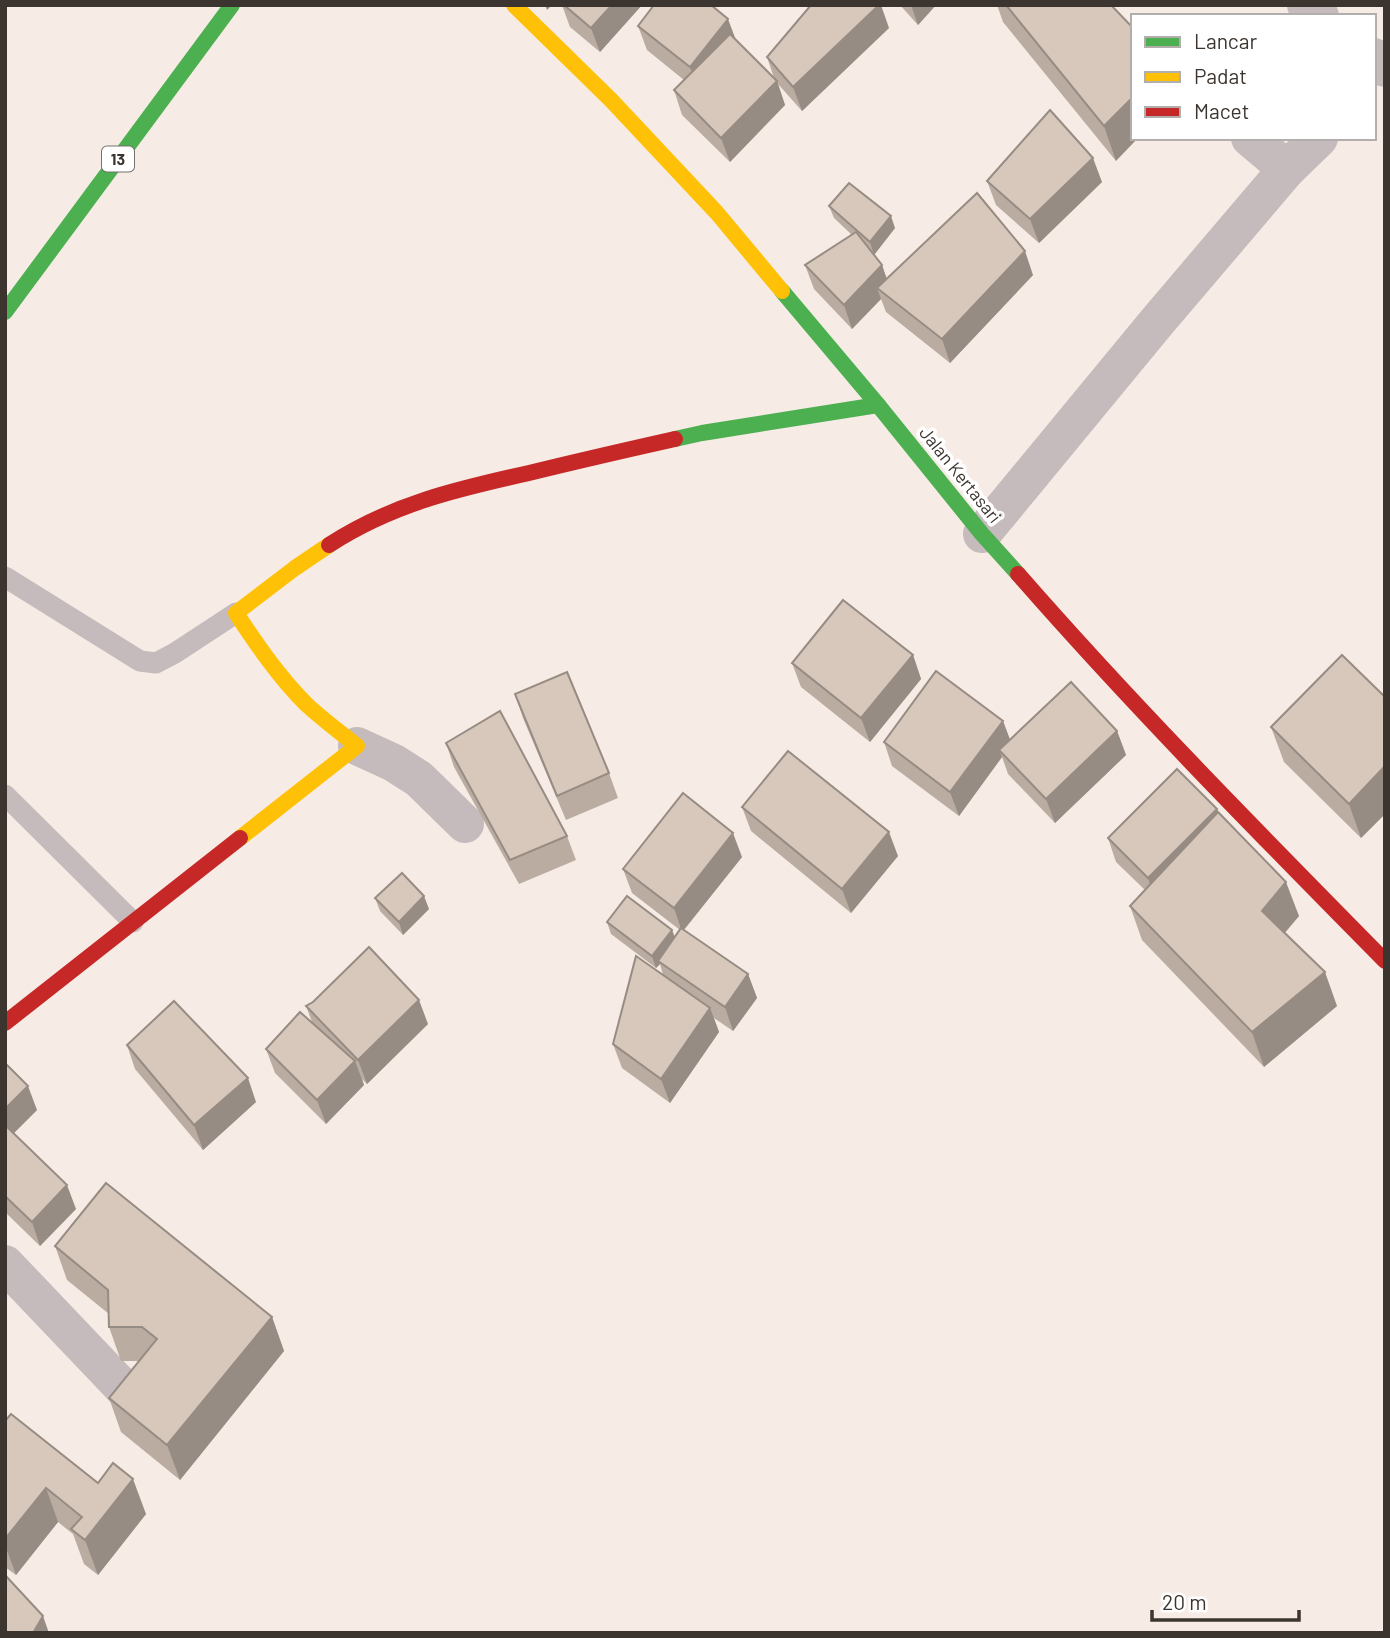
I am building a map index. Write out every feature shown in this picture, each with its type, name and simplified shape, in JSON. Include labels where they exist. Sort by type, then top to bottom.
[{"type":"main road","name":"13","points":[[5,312],[232,5]]},
{"type":"main road","name":"Jalan Kertasari","points":[[514,5],[611,100],[717,213],[982,534],[1063,626],[1197,770],[1385,961]]},
{"type":"main road","points":[[5,1023],[357,746],[299,697],[263,653],[236,613],[295,568],[352,530],[389,512],[449,491],[702,433],[878,405]]},
{"type":"street","points":[[1252,140],[1287,169]]},
{"type":"street","points":[[982,534],[1156,323],[1287,169],[1317,140]]},
{"type":"street","points":[[357,746],[419,779],[465,824]]},
{"type":"street","points":[[5,1264],[126,1391]]},
{"type":"lane","points":[[5,577],[140,661],[156,663],[236,613]]},
{"type":"lane","points":[[5,795],[133,922]]},
{"type":"building","points":[[564,5],[612,5],[591,28]]},
{"type":"building","points":[[654,5],[711,5],[728,19],[690,67],[638,26]]},
{"type":"building","points":[[811,5],[879,5],[793,87],[767,57]]},
{"type":"building","points":[[1006,5],[1111,5],[1131,26],[1131,99],[1104,126]]},
{"type":"building","points":[[730,34],[777,81],[721,138],[674,90]]},
{"type":"building","points":[[1050,110],[1093,158],[1030,219],[987,181]]},
{"type":"building","points":[[849,183],[891,216],[870,242],[829,206]]},
{"type":"building","points":[[977,193],[1025,251],[942,339],[877,288]]},
{"type":"building","points":[[856,232],[882,265],[844,305],[805,265]]},
{"type":"building","points":[[843,600],[913,655],[861,718],[792,663]]},
{"type":"building","points":[[1342,655],[1385,697],[1385,766],[1349,804],[1271,727]]},
{"type":"building","points":[[936,671],[1003,721],[950,792],[884,742]]},
{"type":"building","points":[[567,672],[609,773],[557,796],[515,694]]},
{"type":"building","points":[[1071,682],[1117,731],[1046,799],[999,750]]},
{"type":"building","points":[[500,711],[567,836],[510,860],[446,743]]},
{"type":"building","points":[[788,751],[889,832],[842,889],[742,807]]},
{"type":"building","points":[[1177,769],[1217,809],[1148,878],[1108,838]]},
{"type":"building","points":[[683,793],[733,833],[674,908],[623,869]]},
{"type":"building","points":[[1218,812],[1286,882],[1262,911],[1325,972],[1252,1032],[1130,906]]},
{"type":"building","points":[[402,873],[424,896],[399,922],[375,898]]},
{"type":"building","points":[[627,896],[672,930],[652,956],[607,922]]},
{"type":"building","points":[[681,928],[748,974],[725,1007],[658,961]]},
{"type":"building","points":[[369,947],[419,1000],[358,1060],[306,1006]]},
{"type":"building","points":[[636,956],[710,1008],[661,1079],[613,1044]]},
{"type":"building","points":[[174,1001],[248,1078],[194,1125],[127,1045]]},
{"type":"building","points":[[300,1012],[355,1061],[317,1100],[266,1049]]},
{"type":"building","points":[[5,1063],[28,1086],[5,1109]]},
{"type":"building","points":[[5,1125],[67,1185],[32,1222],[5,1196]]},
{"type":"building","points":[[106,1183],[272,1317],[167,1445],[109,1398],[157,1339],[142,1327],[109,1327],[108,1290],[55,1246]]},
{"type":"building","points":[[11,1414],[98,1483],[113,1463],[133,1479],[85,1540],[71,1529],[82,1517],[46,1488],[5,1539],[5,1421]]},
{"type":"building","points":[[5,1575],[43,1616],[33,1633],[5,1633]]},
{"type":"traffic: fast","points":[[5,312],[232,5]]},
{"type":"traffic: fast","points":[[782,291],[1018,574]]},
{"type":"traffic: fast","points":[[675,439],[878,405]]},
{"type":"traffic: slow","points":[[514,5],[611,100],[717,213],[782,291]]},
{"type":"traffic: slow","points":[[240,838],[357,746],[296,694],[236,613],[329,545]]},
{"type":"traffic: jam","points":[[329,545],[377,519],[426,500],[476,485],[675,439]]},
{"type":"traffic: jam","points":[[1018,574],[1153,722],[1385,961]]},
{"type":"traffic: jam","points":[[5,1023],[240,838]]}]
